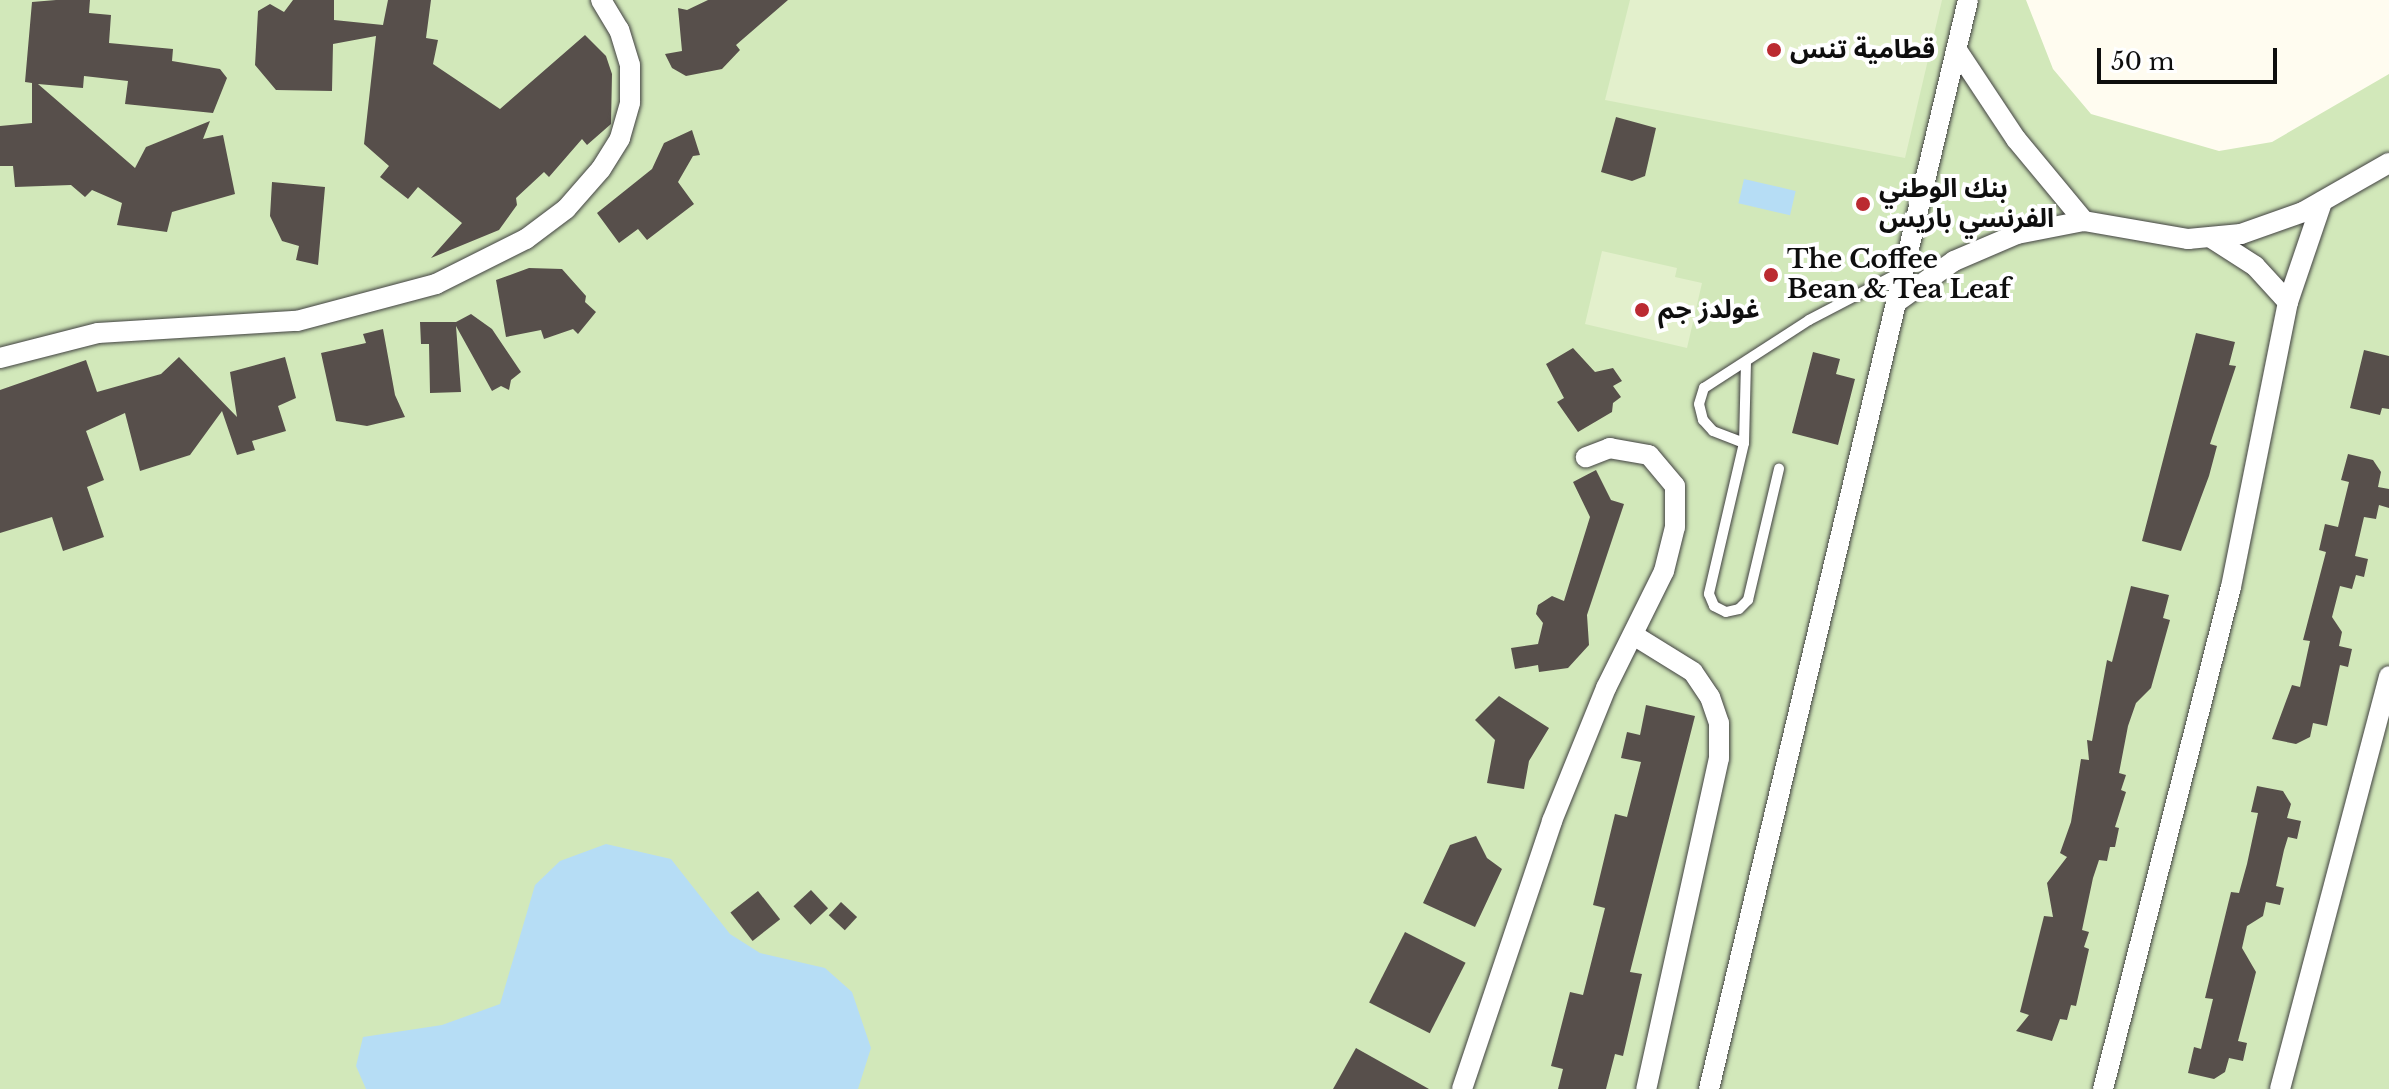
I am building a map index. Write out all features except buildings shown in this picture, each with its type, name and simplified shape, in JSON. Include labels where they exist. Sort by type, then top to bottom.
[{"type":"street","points":[[0,358],[98,333],[297,321],[436,284],[526,239],[566,209],[601,169],[620,138],[630,102],[630,65],[619,30],[601,0]]},
{"type":"street","points":[[1709,1089],[1968,0]]},
{"type":"street","points":[[1957,50],[2016,139],[2084,221]]},
{"type":"street","points":[[1898,301],[1985,246],[2084,221],[2164,236],[2213,239],[2262,229],[2322,202],[2389,163]]},
{"type":"street","points":[[2103,1089],[2231,587],[2288,302],[2322,202]]},
{"type":"street","points":[[2213,239],[2255,266],[2288,302]]},
{"type":"street","points":[[1462,1089],[1552,821],[1606,688],[1635,636],[1664,571],[1679,506],[1675,486],[1649,455],[1630,448],[1603,449],[1586,457]]},
{"type":"street","points":[[1635,636],[1693,672],[1710,697],[1719,723],[1719,758],[1646,1089]]},
{"type":"street","points":[[2280,1089],[2389,676]]},
{"type":"lane","points":[[1744,443],[1713,431],[1703,420],[1699,404],[1711,382],[1809,320],[1905,270]]},
{"type":"lane","points":[[1746,362],[1744,443],[1709,594],[1714,606],[1726,612],[1739,609],[1748,600],[1779,469]]},
{"type":"green space","points":[[0,0],[2026,0],[2053,69],[2091,114],[2219,151],[2272,142],[2389,74],[2389,1089],[0,1089]]},
{"type":"green space","name":"قطامية تنس","points":[[1630,0],[1942,0],[1905,158],[1605,100]]},
{"type":"green space","name":"غولدز جم","points":[[1602,251],[1677,268],[1675,277],[1702,283],[1687,348],[1585,324]]},
{"type":"water","points":[[1744,179],[1796,191],[1790,215],[1738,203]]},
{"type":"water","points":[[606,844],[671,859],[730,934],[760,953],[825,968],[852,992],[871,1048],[858,1089],[366,1089],[356,1066],[363,1037],[442,1025],[500,1004],[535,885],[560,861]]},
{"type":"place","name":"قطامية تنس","points":[[1774,50]]},
{"type":"place","name":"بنك الوطني الفرنسي باريس","points":[[1863,204]]},
{"type":"place","name":"The Coffee Bean & Tea Leaf","points":[[1771,275]]},
{"type":"place","name":"غولدز جم","points":[[1642,310]]}]
